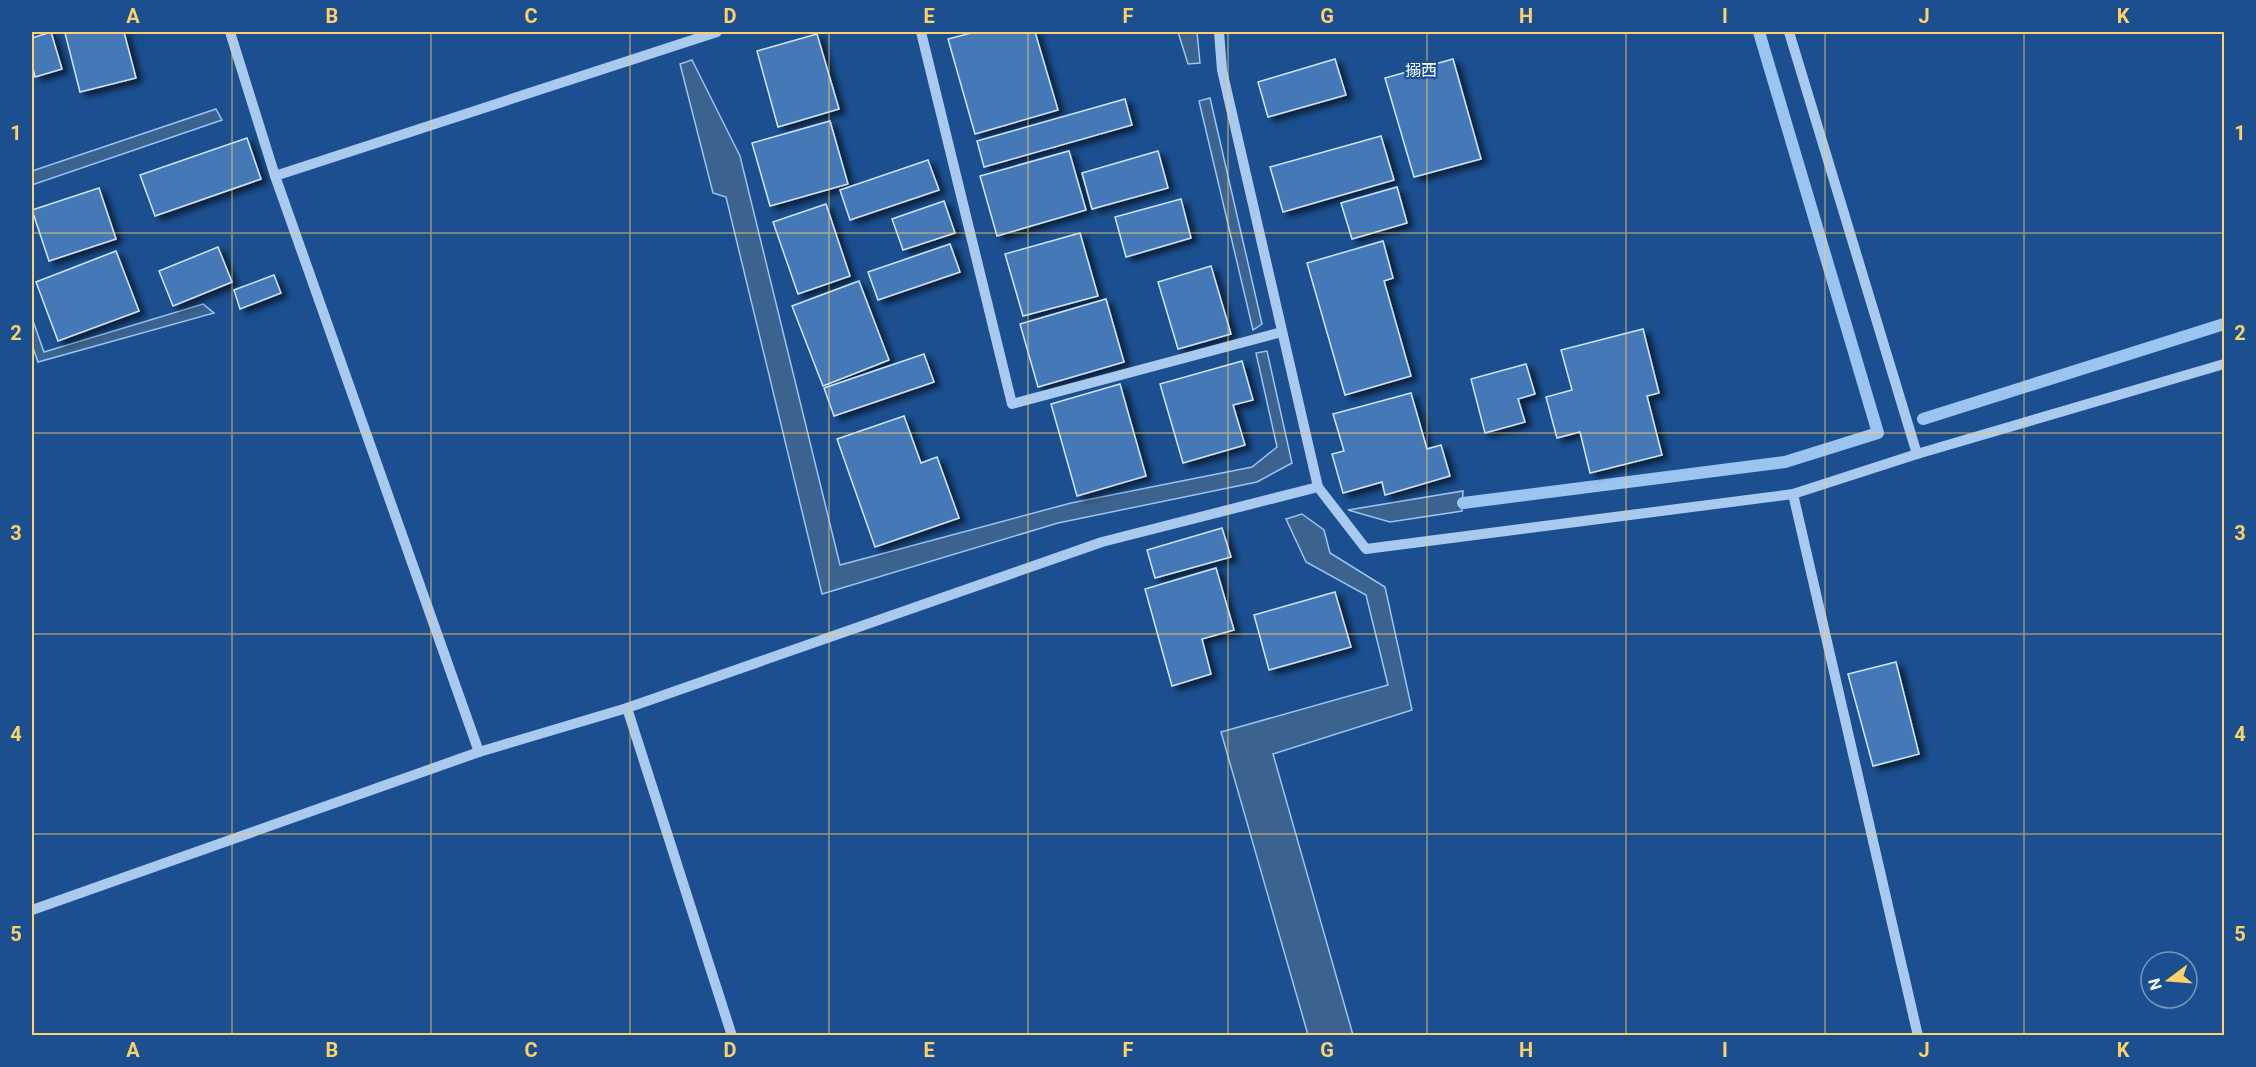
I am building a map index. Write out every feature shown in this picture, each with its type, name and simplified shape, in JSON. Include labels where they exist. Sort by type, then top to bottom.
[{"type":"street","points":[[230,32],[275,176],[479,752]]},
{"type":"street","points":[[275,176],[717,32]]},
{"type":"street","points":[[921,32],[1012,404],[1282,332]]},
{"type":"street","points":[[1219,32],[1222,70],[1318,487],[1366,549],[1793,494],[1917,454],[2224,364]]},
{"type":"street","points":[[1789,32],[1917,454]]},
{"type":"street","points":[[32,910],[479,752],[627,708],[1102,542],[1318,487]]},
{"type":"street","points":[[1793,494],[1918,1035]]},
{"type":"street","points":[[627,708],[732,1035]]},
{"type":"water","points":[[1178,32],[1197,32],[1200,63],[1188,64]]},
{"type":"water","points":[[692,60],[740,156],[840,565],[1071,503],[1252,467],[1277,447],[1256,353],[1267,351],[1292,463],[1257,482],[1058,523],[822,594],[726,197],[713,193],[680,64]]},
{"type":"water","points":[[1210,98],[1262,324],[1253,330],[1199,101]]},
{"type":"water","points":[[216,109],[222,120],[32,185],[32,171]]},
{"type":"water","points":[[203,304],[214,313],[38,362],[32,345],[32,318],[44,352]]},
{"type":"water","points":[[1463,491],[1462,511],[1390,522],[1348,510]]},
{"type":"water","points":[[1302,514],[1324,530],[1330,553],[1385,587],[1412,710],[1273,754],[1353,1035],[1308,1035],[1221,732],[1388,685],[1366,595],[1306,562],[1286,519]]},
{"type":"building","points":[[51,32],[62,69],[35,77],[32,64],[32,38]]},
{"type":"building","points":[[124,32],[136,78],[80,92],[65,33]]},
{"type":"building","points":[[975,32],[1035,32],[1058,110],[975,134],[948,39]]},
{"type":"building","points":[[817,34],[839,109],[778,127],[757,51]]},
{"type":"building","points":[[1335,59],[1346,95],[1268,117],[1258,82]]},
{"type":"building","points":[[1453,59],[1481,159],[1414,177],[1385,78]]},
{"type":"building","points":[[1125,99],[1132,125],[984,167],[977,141]]},
{"type":"building","points":[[830,121],[848,184],[770,206],[752,143]]},
{"type":"building","points":[[1381,136],[1394,180],[1283,212],[1270,167]]},
{"type":"building","points":[[247,138],[261,179],[155,216],[140,175]]},
{"type":"building","points":[[1069,151],[1086,210],[997,236],[980,176]]},
{"type":"building","points":[[1158,151],[1168,188],[1092,209],[1082,173]]},
{"type":"building","points":[[928,160],[939,190],[850,220],[840,190]]},
{"type":"building","points":[[1397,187],[1407,223],[1352,239],[1341,203]]},
{"type":"building","points":[[99,188],[116,239],[49,261],[32,210]]},
{"type":"building","points":[[1181,199],[1191,238],[1126,257],[1115,217]]},
{"type":"building","points":[[944,201],[955,233],[903,250],[892,219]]},
{"type":"building","points":[[826,204],[850,276],[798,294],[773,222]]},
{"type":"building","points":[[1080,233],[1098,296],[1023,316],[1005,254]]},
{"type":"building","points":[[1383,241],[1393,278],[1384,281],[1411,376],[1345,395],[1307,263]]},
{"type":"building","points":[[950,244],[960,272],[878,300],[868,272]]},
{"type":"building","points":[[218,247],[232,282],[173,306],[159,271]]},
{"type":"building","points":[[116,251],[139,311],[58,341],[36,282]]},
{"type":"building","points":[[1211,266],[1231,334],[1178,349],[1158,282]]},
{"type":"building","points":[[274,275],[281,293],[240,309],[234,290]]},
{"type":"building","points":[[859,281],[889,360],[823,386],[792,306]]},
{"type":"building","points":[[1106,299],[1124,362],[1038,387],[1020,324]]},
{"type":"building","points":[[1643,329],[1659,393],[1647,396],[1662,455],[1590,473],[1580,432],[1557,438],[1546,397],[1572,390],[1561,350]]},
{"type":"building","points":[[924,354],[934,382],[834,416],[824,388]]},
{"type":"building","points":[[1242,361],[1253,400],[1233,405],[1245,445],[1183,463],[1160,384]]},
{"type":"building","points":[[1526,364],[1535,394],[1518,399],[1525,422],[1485,433],[1471,379]]},
{"type":"building","points":[[1120,384],[1146,476],[1077,496],[1051,404]]},
{"type":"building","points":[[1411,393],[1427,449],[1441,445],[1450,476],[1385,495],[1382,482],[1343,493],[1332,454],[1344,451],[1333,414]]},
{"type":"building","points":[[904,416],[921,463],[937,457],[959,518],[875,547],[837,439]]},
{"type":"building","points":[[1222,528],[1231,557],[1155,578],[1147,550]]},
{"type":"building","points":[[1216,568],[1234,630],[1202,639],[1211,674],[1172,686],[1145,589]]},
{"type":"building","points":[[1335,592],[1351,647],[1269,670],[1254,615]]},
{"type":"building","points":[[1896,662],[1919,754],[1873,766],[1848,674]]},
{"type":"waterway","points":[[1463,503],[1785,462],[1878,433],[1759,32]]},
{"type":"waterway","points":[[1923,419],[2224,324]]},
{"type":"district","name":"搦西","points":[[1421,70]]}]
